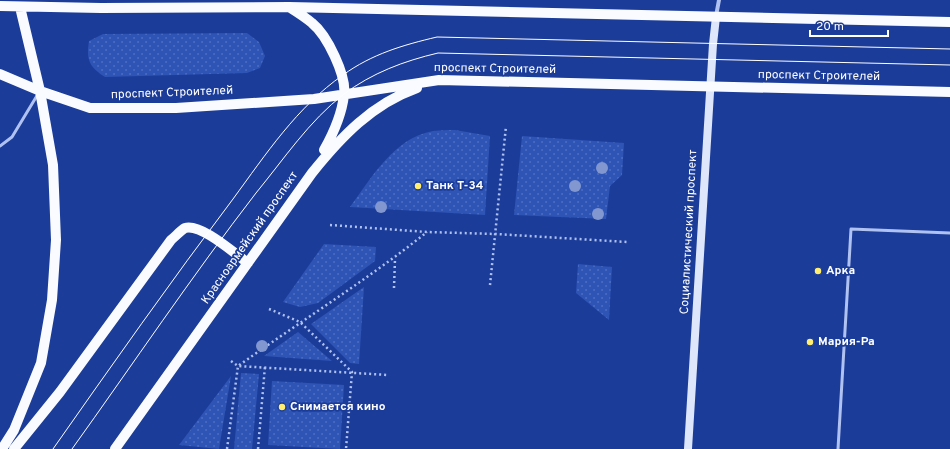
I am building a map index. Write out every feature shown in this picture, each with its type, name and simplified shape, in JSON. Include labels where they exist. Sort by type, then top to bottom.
[{"type":"main road","points":[[0,6],[19,3],[289,7],[950,22]]},
{"type":"main road","points":[[2,449],[14,430],[42,364],[52,300],[56,240],[53,164],[40,91],[19,3]]},
{"type":"main road","points":[[289,7],[313,23],[332,50],[342,75],[344,94],[331,138],[312,173]]},
{"type":"main road","name":"проспект Строителей","points":[[0,74],[40,91],[90,108],[176,108],[314,99],[438,80],[950,92]]},
{"type":"main road","name":"Красноармейский проспект","points":[[115,449],[312,173],[338,140],[374,111],[403,93],[438,80]]},
{"type":"main road","points":[[14,449],[60,392],[171,240],[185,228],[196,228],[248,263]]},
{"type":"street","points":[[716,17],[719,0]]},
{"type":"street","name":"Социалистический проспект","points":[[688,449],[710,87],[716,17]]},
{"type":"lane","points":[[0,146],[12,137],[40,91]]},
{"type":"lane","points":[[838,449],[851,229],[950,233]]},
{"type":"path","points":[[490,286],[490,271],[496,234],[506,126]]},
{"type":"path","points":[[330,225],[427,232],[496,234],[626,242]]},
{"type":"path","points":[[227,449],[238,366],[394,258],[427,232]]},
{"type":"path","points":[[394,258],[394,288]]},
{"type":"path","points":[[268,309],[300,322],[352,372]]},
{"type":"path","points":[[231,361],[238,366],[265,366],[388,375]]},
{"type":"path","points":[[258,449],[265,366]]},
{"type":"path","points":[[346,449],[352,372]]},
{"type":"shaded area","points":[[247,33],[259,42],[265,56],[260,68],[247,73],[105,77],[92,66],[88,53],[89,41],[103,34]]},
{"type":"shaded area","points":[[455,130],[490,136],[485,215],[350,207],[385,160],[395,150],[419,135],[433,131]]},
{"type":"shaded area","points":[[522,136],[624,143],[622,175],[610,186],[606,219],[514,215]]},
{"type":"shaded area","points":[[324,244],[376,247],[375,261],[318,303],[300,307],[283,302]]},
{"type":"shaded area","points":[[578,264],[612,267],[609,320],[576,293]]},
{"type":"shaded area","points":[[364,287],[359,364],[350,363],[311,324]]},
{"type":"shaded area","points":[[298,332],[332,361],[264,356]]},
{"type":"shaded area","points":[[241,373],[259,374],[252,449],[234,449]]},
{"type":"shaded area","points":[[231,376],[219,449],[179,445]]},
{"type":"shaded area","points":[[272,381],[344,385],[340,449],[268,445]]},
{"type":"tram line","points":[[53,449],[164,292],[283,132],[326,88],[365,61],[388,51],[437,37],[950,49]]},
{"type":"tram line","points":[[72,449],[209,256],[297,141],[319,116],[344,94],[377,74],[401,64],[438,53],[950,65]]},
{"type":"place","name":"Танк Т-34","points":[[418,186]]},
{"type":"place","name":"Арка","points":[[818,271]]},
{"type":"place","name":"Мария-Ра","points":[[810,342]]},
{"type":"place","name":"Снимается кино","points":[[282,407]]}]
